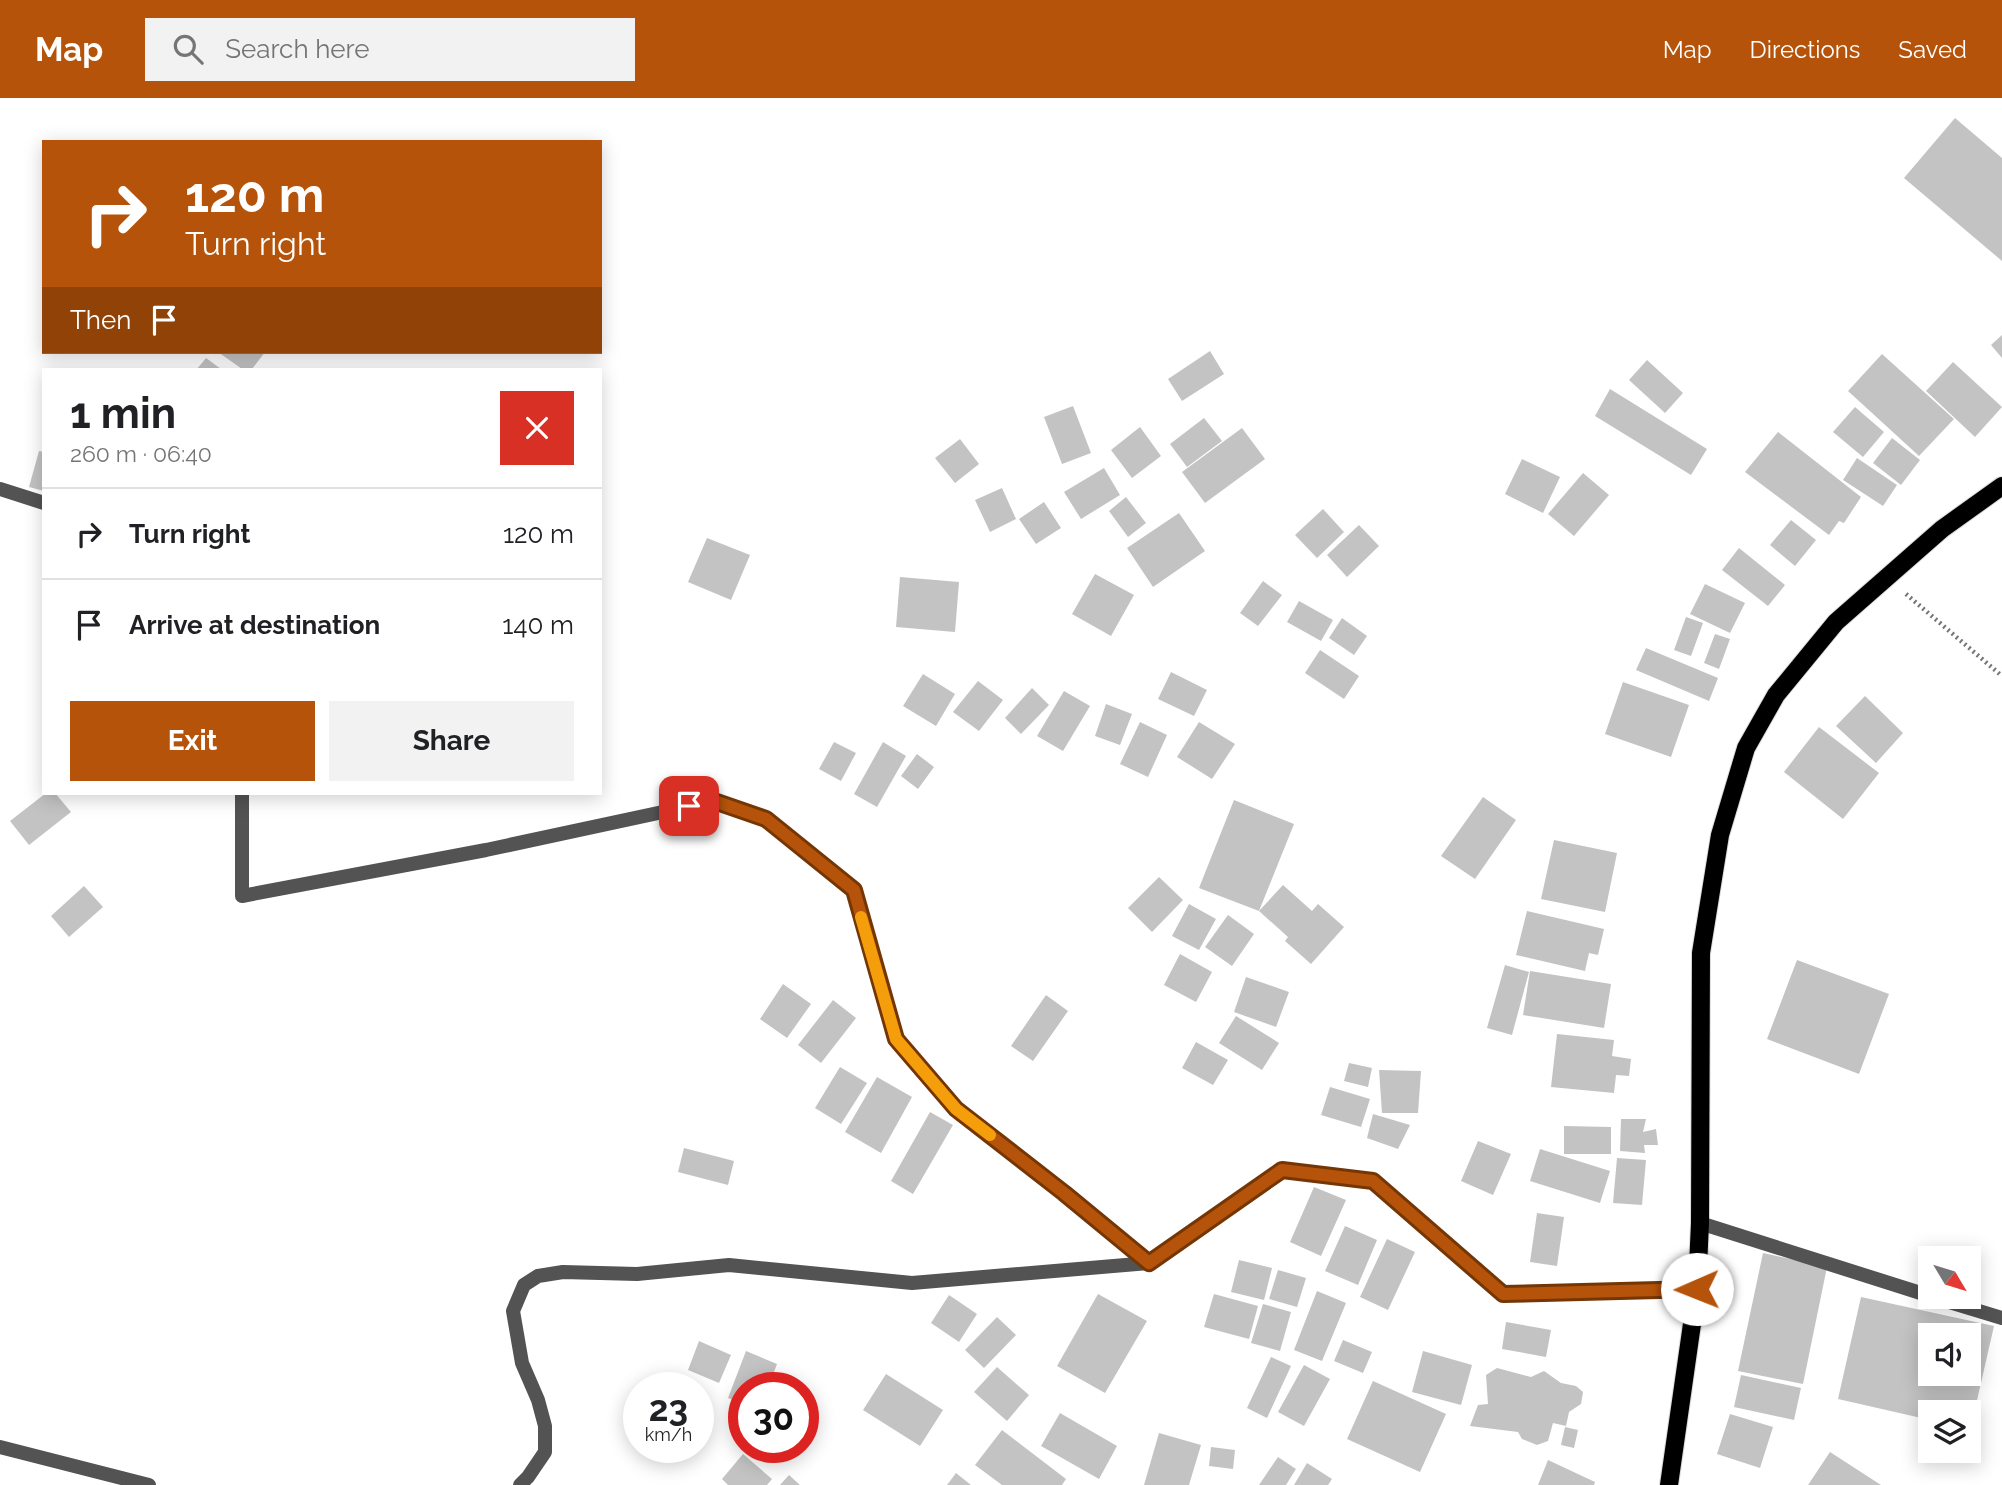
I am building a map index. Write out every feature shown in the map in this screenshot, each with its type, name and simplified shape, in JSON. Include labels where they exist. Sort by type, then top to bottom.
[{"type":"main road","points":[[1669,1485],[1697,1289],[1700,1223],[1701,953],[1720,835],[1746,748],[1776,695],[1836,622],[1942,529],[2002,486]]},
{"type":"street","points":[[0,488],[42,502]]},
{"type":"street","points":[[242,795],[242,896],[486,850],[714,801],[766,819],[854,890],[896,1039],[930,1079],[956,1109],[1149,1263]]},
{"type":"street","points":[[520,1485],[545,1451],[545,1426],[538,1400],[522,1363],[513,1311],[524,1285],[538,1276],[563,1272],[636,1274],[729,1265],[912,1283],[1149,1263],[1282,1170],[1373,1181],[1503,1294],[1697,1289]]},
{"type":"street","points":[[1700,1223],[1918,1292]]},
{"type":"street","points":[[1973,1309],[2002,1318]]},
{"type":"street","points":[[0,1447],[149,1485]]},
{"type":"path","points":[[1886,578],[2002,676]]},
{"type":"building","points":[[1955,118],[2002,158],[2002,261],[1904,178]]},
{"type":"building","points":[[2002,335],[2002,358],[1991,345]]},
{"type":"building","points":[[1210,351],[1224,374],[1182,401],[1168,379]]},
{"type":"building","points":[[221,354],[263,354],[253,368],[241,368]]},
{"type":"building","points":[[1882,354],[1954,419],[1919,456],[1848,391]]},
{"type":"building","points":[[206,358],[220,368],[198,368]]},
{"type":"building","points":[[1647,360],[1683,393],[1665,413],[1629,380]]},
{"type":"building","points":[[1953,362],[2002,407],[1975,437],[1926,391]]},
{"type":"building","points":[[1610,389],[1707,449],[1691,475],[1595,416]]},
{"type":"building","points":[[1073,406],[1091,453],[1062,464],[1044,417]]},
{"type":"building","points":[[1855,407],[1884,432],[1863,457],[1833,432]]},
{"type":"building","points":[[1204,418],[1222,441],[1187,467],[1170,444]]},
{"type":"building","points":[[1140,427],[1161,456],[1132,478],[1111,450]]},
{"type":"building","points":[[1242,428],[1265,459],[1205,503],[1182,472]]},
{"type":"building","points":[[1778,432],[1861,497],[1844,523],[1839,521],[1829,535],[1745,472]]},
{"type":"building","points":[[1892,438],[1920,460],[1901,485],[1873,463]]},
{"type":"building","points":[[960,439],[979,464],[955,483],[935,458]]},
{"type":"building","points":[[39,451],[42,452],[42,490],[29,487]]},
{"type":"building","points":[[1857,458],[1897,485],[1883,506],[1843,480]]},
{"type":"building","points":[[1522,459],[1560,477],[1543,513],[1505,494]]},
{"type":"building","points":[[1104,468],[1120,495],[1081,519],[1064,492]]},
{"type":"building","points":[[1583,473],[1609,495],[1574,536],[1548,514]]},
{"type":"building","points":[[1002,488],[1016,519],[990,532],[975,500]]},
{"type":"building","points":[[1126,497],[1146,523],[1128,537],[1109,511]]},
{"type":"building","points":[[1044,502],[1061,528],[1036,544],[1019,519]]},
{"type":"building","points":[[1323,509],[1344,532],[1317,558],[1295,535]]},
{"type":"building","points":[[1179,513],[1205,551],[1153,587],[1127,548]]},
{"type":"building","points":[[1791,520],[1816,540],[1795,566],[1770,545]]},
{"type":"building","points":[[1359,525],[1379,546],[1347,577],[1327,555]]},
{"type":"building","points":[[707,538],[750,555],[731,600],[688,582]]},
{"type":"building","points":[[1739,548],[1785,585],[1768,606],[1722,570]]},
{"type":"building","points":[[1095,574],[1134,595],[1111,636],[1072,614]]},
{"type":"building","points":[[900,577],[959,582],[955,632],[896,627]]},
{"type":"building","points":[[1263,581],[1282,595],[1258,626],[1240,613]]},
{"type":"building","points":[[1705,584],[1745,603],[1730,633],[1690,614]]},
{"type":"building","points":[[1299,601],[1333,620],[1321,641],[1287,622]]},
{"type":"building","points":[[1686,617],[1703,623],[1691,656],[1674,650]]},
{"type":"building","points":[[1342,618],[1367,636],[1354,655],[1329,638]]},
{"type":"building","points":[[1715,634],[1730,639],[1719,669],[1704,663]]},
{"type":"building","points":[[1646,648],[1718,678],[1709,701],[1636,670]]},
{"type":"building","points":[[1320,650],[1359,676],[1344,699],[1305,673]]},
{"type":"building","points":[[1171,672],[1207,690],[1194,716],[1158,699]]},
{"type":"building","points":[[923,674],[955,694],[936,726],[903,706]]},
{"type":"building","points":[[978,681],[1003,700],[979,731],[953,712]]},
{"type":"building","points":[[1623,682],[1689,705],[1671,757],[1605,734]]},
{"type":"building","points":[[1032,688],[1049,705],[1021,734],[1005,718]]},
{"type":"building","points":[[1064,691],[1090,706],[1063,751],[1037,736]]},
{"type":"building","points":[[1865,696],[1903,733],[1876,763],[1836,726]]},
{"type":"building","points":[[1106,704],[1132,714],[1120,745],[1095,736]]},
{"type":"building","points":[[1140,722],[1167,735],[1148,777],[1120,764]]},
{"type":"building","points":[[1199,722],[1235,744],[1212,779],[1177,757]]},
{"type":"building","points":[[1819,727],[1879,773],[1843,819],[1784,772]]},
{"type":"building","points":[[834,742],[856,753],[841,781],[819,769]]},
{"type":"building","points":[[883,742],[906,756],[877,807],[854,794]]},
{"type":"building","points":[[917,754],[934,767],[918,789],[901,776]]},
{"type":"building","points":[[43,795],[57,795],[71,812],[29,845],[10,821]]},
{"type":"building","points":[[1483,797],[1516,820],[1475,879],[1441,856]]},
{"type":"building","points":[[1234,800],[1294,824],[1259,911],[1199,888]]},
{"type":"building","points":[[1554,840],[1617,853],[1605,912],[1541,899]]},
{"type":"building","points":[[1159,877],[1183,900],[1152,932],[1128,908]]},
{"type":"building","points":[[1283,885],[1312,911],[1318,904],[1344,927],[1311,964],[1285,941],[1288,937],[1259,911]]},
{"type":"building","points":[[84,886],[103,907],[69,937],[51,916]]},
{"type":"building","points":[[1189,904],[1216,919],[1199,950],[1172,936]]},
{"type":"building","points":[[1527,911],[1604,929],[1598,955],[1589,953],[1585,971],[1516,955]]},
{"type":"building","points":[[1228,915],[1254,934],[1232,966],[1205,947]]},
{"type":"building","points":[[1180,954],[1212,972],[1196,1002],[1164,985]]},
{"type":"building","points":[[1797,960],[1889,994],[1859,1074],[1767,1039]]},
{"type":"building","points":[[1505,965],[1529,972],[1512,1035],[1487,1028]]},
{"type":"building","points":[[1530,971],[1611,984],[1604,1028],[1523,1015]]},
{"type":"building","points":[[1246,977],[1289,992],[1276,1027],[1234,1012]]},
{"type":"building","points":[[783,984],[811,1004],[787,1038],[760,1019]]},
{"type":"building","points":[[1046,995],[1068,1011],[1033,1061],[1011,1046]]},
{"type":"building","points":[[833,1000],[856,1018],[821,1063],[798,1045]]},
{"type":"building","points":[[1236,1016],[1279,1043],[1262,1070],[1219,1043]]},
{"type":"building","points":[[1557,1034],[1614,1040],[1612,1056],[1631,1059],[1629,1076],[1616,1075],[1614,1093],[1551,1087]]},
{"type":"building","points":[[1196,1042],[1228,1060],[1213,1085],[1182,1068]]},
{"type":"building","points":[[1349,1063],[1372,1068],[1368,1087],[1344,1081]]},
{"type":"building","points":[[840,1067],[867,1083],[841,1124],[815,1108]]},
{"type":"building","points":[[1379,1070],[1421,1071],[1418,1113],[1382,1113]]},
{"type":"building","points":[[877,1077],[912,1097],[881,1153],[845,1132]]},
{"type":"building","points":[[1330,1087],[1370,1099],[1361,1127],[1321,1115]]},
{"type":"building","points":[[930,1112],[953,1125],[913,1194],[891,1181]]},
{"type":"building","points":[[1373,1114],[1410,1125],[1398,1149],[1367,1138]]},
{"type":"building","points":[[1621,1119],[1646,1119],[1643,1132],[1656,1129],[1658,1145],[1644,1145],[1645,1153],[1620,1151]]},
{"type":"building","points":[[1564,1126],[1611,1127],[1611,1154],[1564,1154]]},
{"type":"building","points":[[1478,1141],[1511,1154],[1493,1195],[1461,1181]]},
{"type":"building","points":[[684,1148],[734,1161],[728,1185],[678,1172]]},
{"type":"building","points":[[1540,1149],[1610,1171],[1600,1203],[1530,1181]]},
{"type":"building","points":[[1617,1158],[1646,1160],[1642,1205],[1613,1203]]},
{"type":"building","points":[[1314,1187],[1346,1200],[1321,1256],[1290,1242]]},
{"type":"building","points":[[1537,1213],[1564,1217],[1557,1266],[1530,1262]]},
{"type":"building","points":[[1345,1226],[1377,1240],[1358,1285],[1325,1271]]},
{"type":"building","points":[[1387,1239],[1415,1252],[1388,1310],[1360,1297]]},
{"type":"building","points":[[1763,1253],[1827,1267],[1803,1384],[1738,1371]]},
{"type":"building","points":[[1239,1260],[1272,1268],[1264,1300],[1231,1292]]},
{"type":"building","points":[[1278,1270],[1306,1278],[1297,1307],[1269,1299]]},
{"type":"building","points":[[1317,1291],[1346,1303],[1322,1361],[1294,1350]]},
{"type":"building","points":[[1098,1294],[1147,1321],[1105,1393],[1057,1366]]},
{"type":"building","points":[[1214,1294],[1258,1306],[1249,1339],[1204,1327]]},
{"type":"building","points":[[949,1295],[977,1314],[959,1342],[931,1323]]},
{"type":"building","points":[[1861,1297],[1980,1323],[1918,1323],[1918,1386],[1980,1386],[1977,1400],[1918,1400],[1918,1417],[1838,1399]]},
{"type":"building","points":[[1263,1304],[1291,1312],[1280,1351],[1251,1343]]},
{"type":"building","points":[[997,1317],[1016,1335],[984,1368],[965,1350]]},
{"type":"building","points":[[1506,1322],[1551,1330],[1546,1357],[1502,1349]]},
{"type":"building","points":[[1981,1323],[1994,1326],[1981,1383]]},
{"type":"building","points":[[1343,1340],[1372,1352],[1363,1373],[1334,1361]]},
{"type":"building","points":[[699,1341],[731,1355],[719,1383],[714,1381],[714,1372],[688,1370]]},
{"type":"building","points":[[746,1351],[777,1364],[774,1372],[738,1372]]},
{"type":"building","points":[[1423,1351],[1472,1365],[1461,1405],[1412,1392]]},
{"type":"building","points":[[1271,1357],[1291,1366],[1267,1418],[1247,1408]]},
{"type":"building","points":[[1304,1365],[1330,1379],[1304,1426],[1278,1412]]},
{"type":"building","points":[[997,1367],[1029,1395],[1007,1421],[974,1392]]},
{"type":"building","points":[[1497,1368],[1531,1377],[1544,1371],[1561,1383],[1576,1386],[1583,1392],[1581,1404],[1569,1412],[1566,1426],[1553,1423],[1548,1441],[1537,1445],[1522,1439],[1518,1432],[1470,1426],[1478,1405],[1488,1404],[1486,1375]]},
{"type":"building","points":[[886,1374],[943,1410],[920,1446],[863,1410]]},
{"type":"building","points":[[1741,1375],[1801,1388],[1794,1420],[1734,1407]]},
{"type":"building","points":[[1373,1381],[1446,1414],[1420,1472],[1347,1439]]},
{"type":"building","points":[[1060,1413],[1117,1446],[1099,1479],[1041,1446]]},
{"type":"building","points":[[1730,1414],[1773,1427],[1760,1468],[1717,1454]]},
{"type":"building","points":[[1565,1427],[1578,1430],[1574,1448],[1561,1445]]},
{"type":"building","points":[[1002,1430],[1066,1479],[1062,1485],[1002,1485],[975,1465]]},
{"type":"building","points":[[1159,1433],[1201,1445],[1189,1485],[1144,1485]]},
{"type":"building","points":[[1211,1447],[1235,1450],[1233,1469],[1209,1466]]},
{"type":"building","points":[[1830,1452],[1881,1485],[1808,1485]]},
{"type":"building","points":[[1278,1457],[1296,1469],[1286,1485],[1259,1485]]},
{"type":"building","points":[[1548,1460],[1595,1482],[1594,1485],[1538,1485]]},
{"type":"building","points":[[735,1463],[753,1463],[772,1479],[767,1485],[728,1485],[722,1479]]},
{"type":"building","points":[[1307,1463],[1332,1479],[1328,1485],[1294,1485]]},
{"type":"building","points":[[956,1473],[971,1485],[947,1485]]},
{"type":"building","points":[[789,1475],[800,1485],[780,1485]]},
{"type":"slow traffic","points":[[861,917],[896,1039],[956,1109],[990,1135]]},
{"type":"route","points":[[689,806],[714,801],[766,819],[854,890],[896,1039],[956,1109],[1149,1263],[1282,1170],[1373,1181],[1503,1294],[1697,1289]]}]
